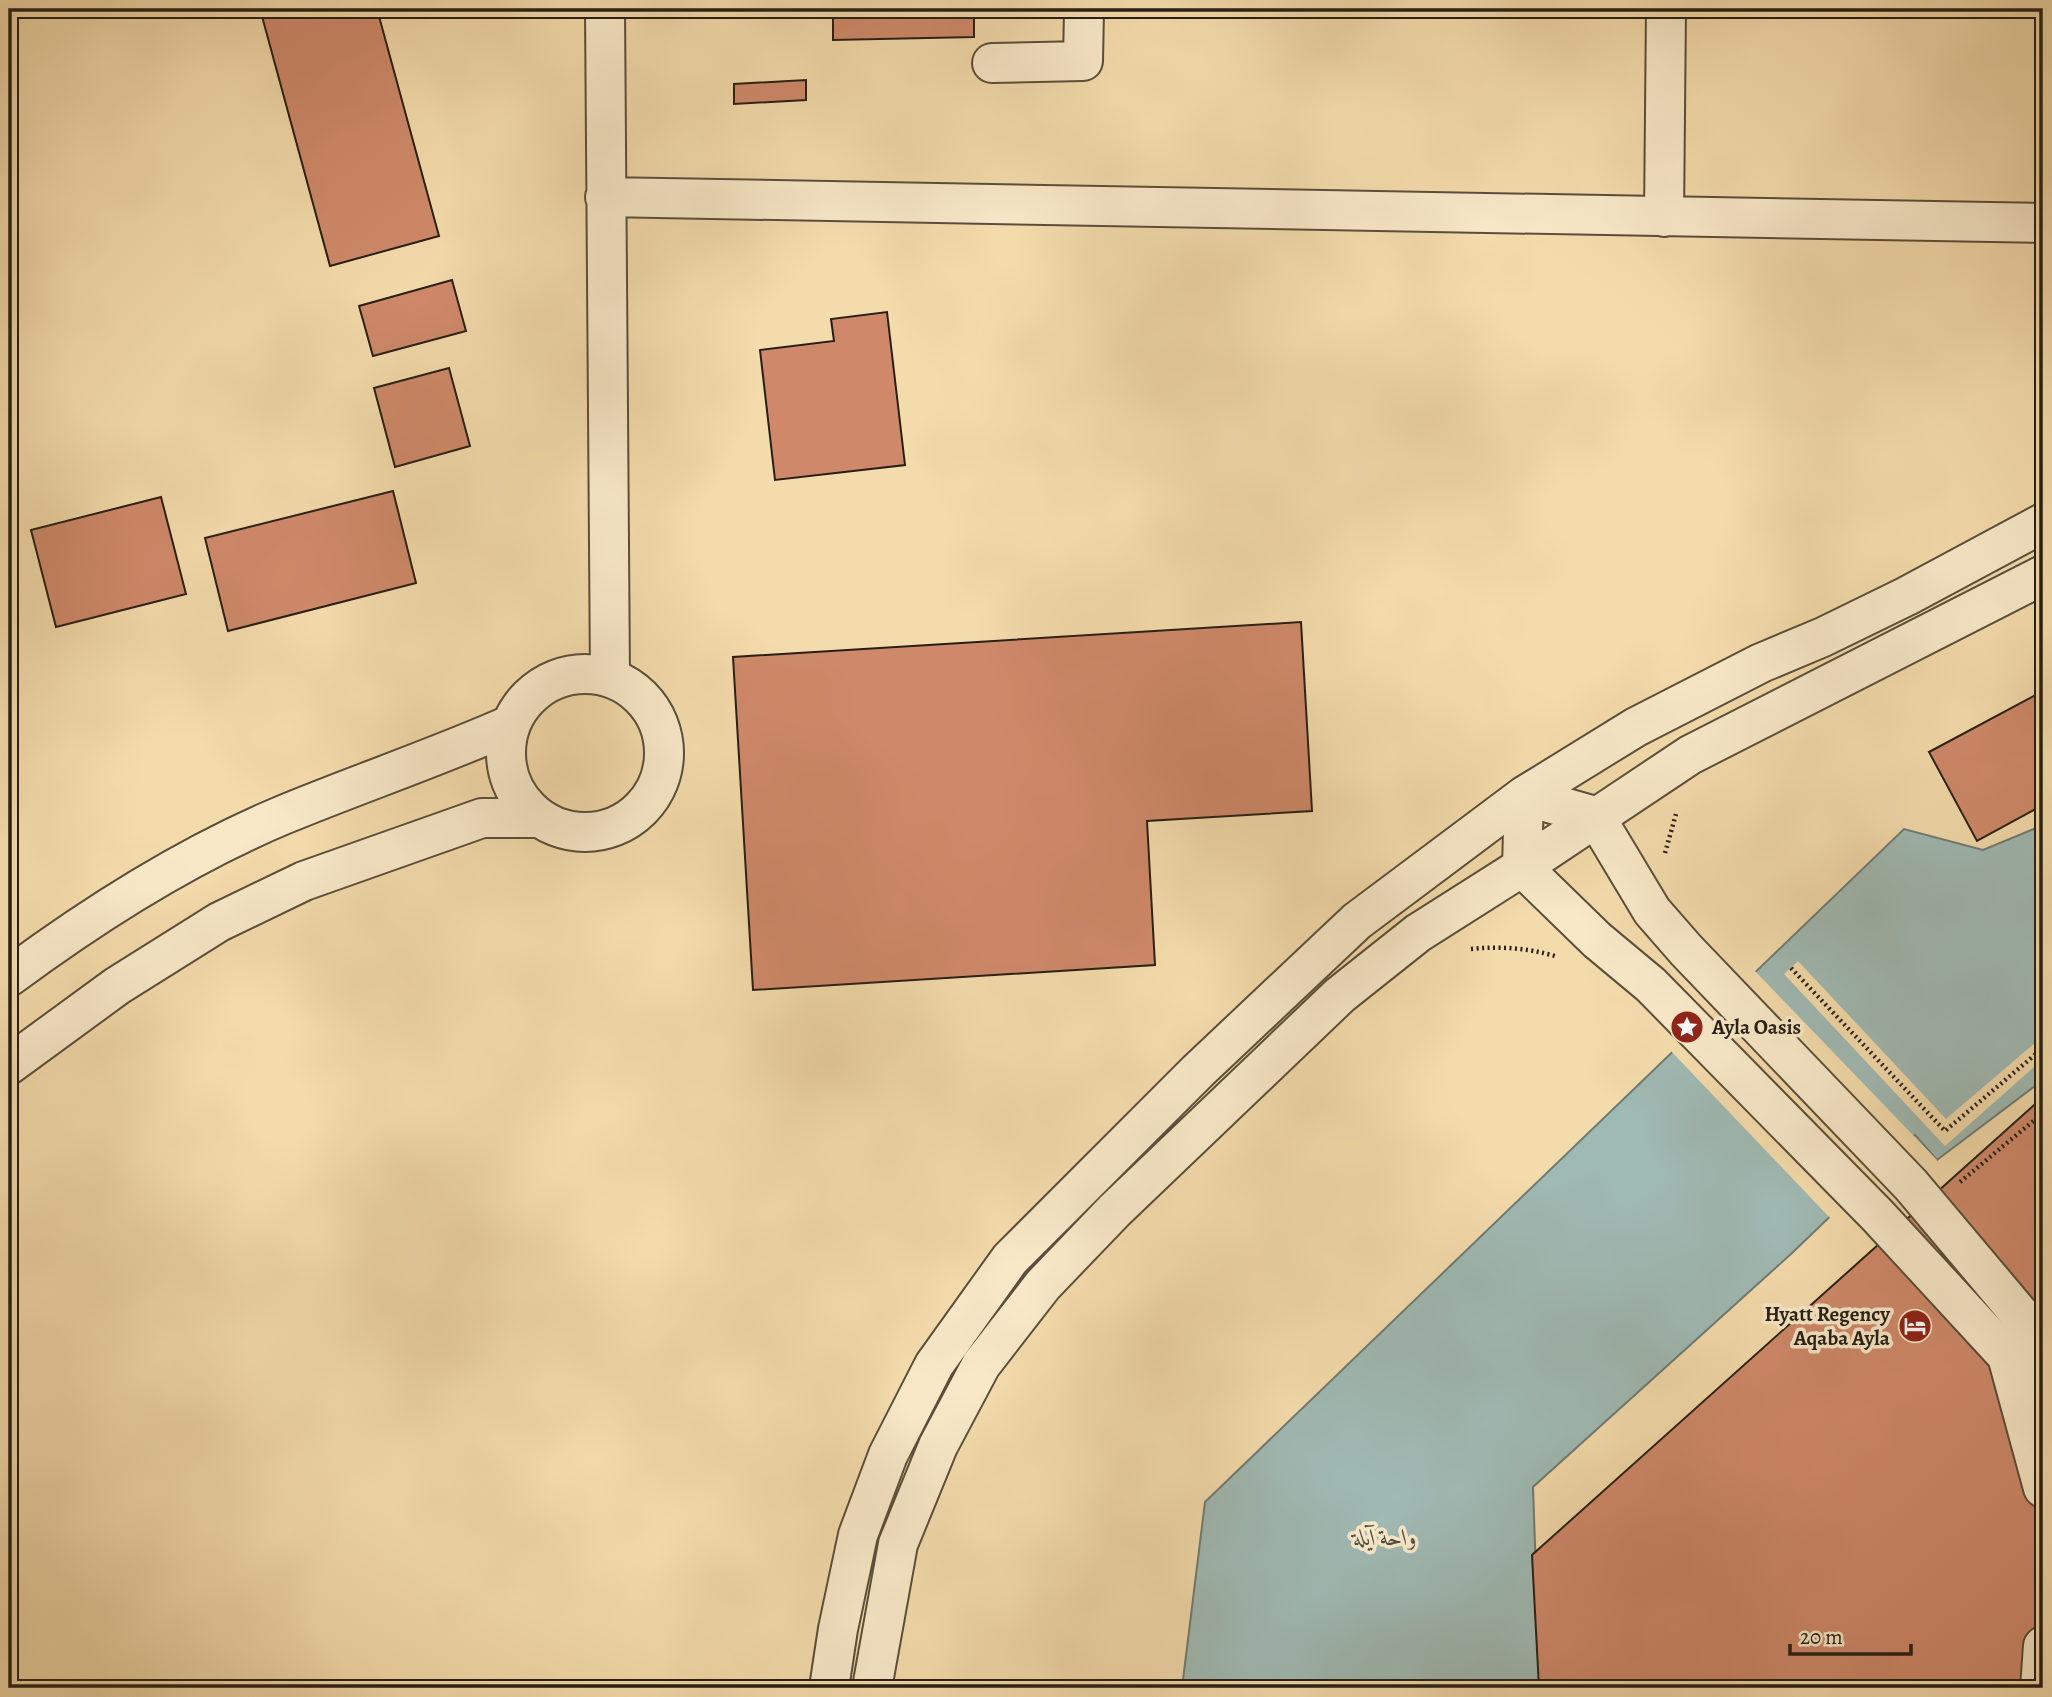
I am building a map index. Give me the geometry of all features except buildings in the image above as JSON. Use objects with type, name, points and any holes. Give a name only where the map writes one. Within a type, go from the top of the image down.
[{"type":"street","points":[[605,9],[610,678]]},
{"type":"street","points":[[992,63],[1083,61],[1084,9]]},
{"type":"street","points":[[1664,217],[1666,9]]},
{"type":"street","points":[[605,197],[2043,223]]},
{"type":"street","points":[[829,1688],[838,1629],[858,1535],[888,1455],[934,1365],[1010,1259],[1198,1070],[1357,921],[1524,796],[1636,727],[1761,663],[1908,596],[2043,523]]},
{"type":"street","points":[[872,1688],[898,1544],[938,1446],[981,1365],[1043,1285],[1115,1210],[1340,995],[1418,933],[1690,755],[2043,575]]},
{"type":"street","points":[[1761,663],[1782,706]]},
{"type":"street","points":[[586,673],[610,678],[634,690],[653,711],[658,723],[663,736],[664,764],[656,790],[640,812],[616,827],[589,833],[562,830],[537,818],[518,798],[508,775],[504,750],[510,725],[522,704],[550,682],[561,677],[586,673]]},
{"type":"street","points":[[9,977],[75,928],[182,864],[281,816],[454,750],[510,725]]},
{"type":"street","points":[[1524,796],[1595,816],[1652,911],[1911,1185],[2033,1330],[2043,1366]]},
{"type":"street","points":[[1524,796],[1521,867],[1597,940],[1651,985],[1878,1216],[2007,1356],[2043,1488]]},
{"type":"street","points":[[9,1065],[117,986],[219,922],[304,881],[482,818],[537,818]]},
{"type":"street","points":[[2040,1688],[2043,1646]]},
{"type":"path","points":[[1665,854],[1676,813]]},
{"type":"path","points":[[1462,950],[1500,946],[1533,950],[1558,957]]},
{"type":"path","points":[[1791,968],[1945,1131],[2043,1048]]},
{"type":"path","points":[[1957,1184],[2043,1113]]},
{"type":"water","name":"واحة آيلة","points":[[2036,828],[2043,843],[2043,1084],[2039,1083],[1937,1160],[1915,1135],[1791,1254],[1533,1487],[1540,1688],[1182,1688],[1205,1502],[1904,829],[1983,850]]},
{"type":"pier","points":[[1798,961],[1946,1119],[2043,1036],[2043,1059],[1945,1146],[1784,974]]},
{"type":"pier","points":[[1754,970],[1937,1160],[1935,1163],[1915,1140],[1831,1219],[1670,1050]]},
{"type":"place","name":"Ayla Oasis","points":[[1687,1027]]},
{"type":"place","name":"Hyatt Regency Aqaba Ayla","points":[[1915,1326]]}]
